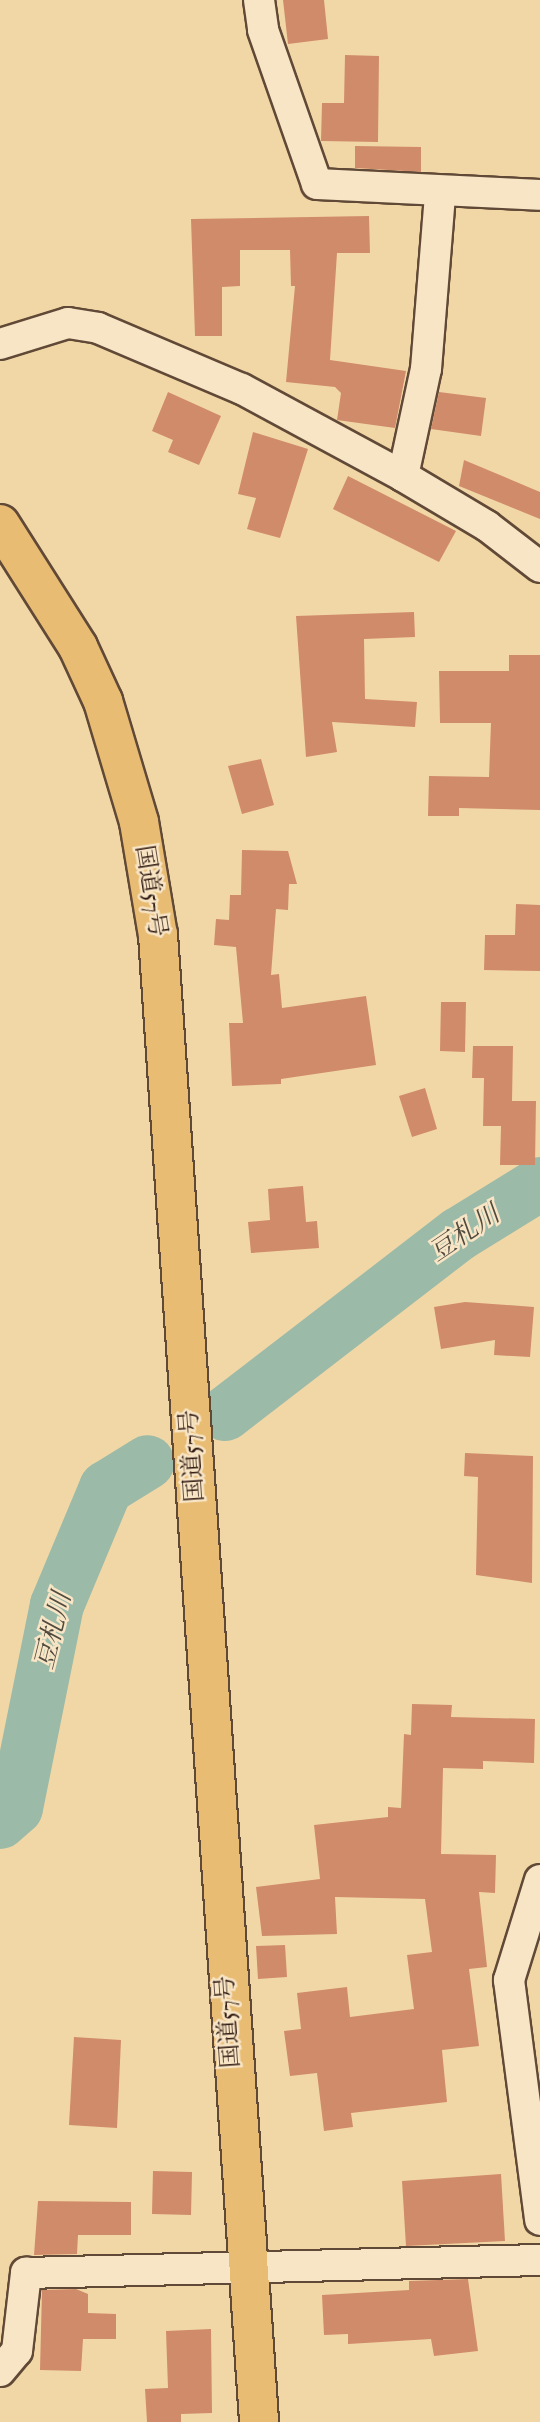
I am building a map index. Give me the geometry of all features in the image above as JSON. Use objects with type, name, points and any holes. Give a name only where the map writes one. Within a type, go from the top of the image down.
[{"type":"highway","name":"国道57号","points":[[0,524],[78,648],[103,701],[139,822],[158,935],[244,2267],[259,2422]]},
{"type":"street","points":[[259,0],[263,30],[317,184],[440,194],[540,195]]},
{"type":"street","points":[[403,476],[426,369],[440,194]]},
{"type":"street","points":[[0,344],[68,323],[98,328],[242,390],[403,476],[486,526],[540,567]]},
{"type":"street","points":[[540,1880],[509,1980],[540,2220]]},
{"type":"street","points":[[0,2371],[17,2351],[26,2273],[540,2260]]},
{"type":"building","points":[[283,0],[324,0],[328,39],[288,44]]},
{"type":"building","points":[[345,55],[379,56],[378,142],[321,141],[322,103],[344,103]]},
{"type":"building","points":[[355,146],[421,147],[421,172],[355,168]]},
{"type":"building","points":[[369,216],[370,253],[337,253],[330,360],[406,371],[395,428],[337,420],[341,393],[335,387],[286,382],[295,286],[291,286],[290,250],[240,250],[240,286],[222,287],[222,336],[195,336],[191,219]]},
{"type":"building","points":[[168,392],[221,416],[199,465],[168,452],[173,440],[152,431]]},
{"type":"building","points":[[439,392],[486,398],[481,436],[431,429]]},
{"type":"building","points":[[253,432],[308,449],[280,538],[247,529],[256,498],[238,494]]},
{"type":"building","points":[[464,460],[540,492],[540,519],[459,486]]},
{"type":"building","points":[[348,476],[456,531],[439,562],[333,509]]},
{"type":"building","points":[[414,612],[415,637],[364,639],[365,699],[417,702],[415,727],[332,722],[337,752],[306,757],[296,616]]},
{"type":"building","points":[[509,655],[540,655],[540,810],[459,808],[459,816],[428,816],[429,776],[489,777],[491,723],[440,723],[439,671],[509,671]]},
{"type":"building","points":[[261,759],[274,805],[242,814],[228,766]]},
{"type":"building","points":[[242,850],[288,851],[297,884],[289,884],[288,910],[276,909],[271,975],[279,974],[282,1008],[366,996],[376,1065],[281,1079],[281,1084],[232,1086],[229,1023],[243,1023],[236,947],[214,945],[216,919],[229,920],[230,895],[241,895]]},
{"type":"building","points":[[516,904],[540,905],[540,971],[484,970],[485,935],[515,935]]},
{"type":"building","points":[[441,1002],[466,1002],[465,1052],[440,1051]]},
{"type":"building","points":[[473,1046],[513,1046],[512,1101],[536,1101],[535,1165],[500,1165],[501,1126],[483,1126],[484,1078],[472,1078]]},
{"type":"building","points":[[425,1088],[437,1129],[412,1137],[399,1096]]},
{"type":"building","points":[[303,1186],[306,1222],[317,1221],[319,1248],[251,1253],[248,1222],[270,1220],[268,1189]]},
{"type":"building","points":[[465,1302],[534,1307],[530,1357],[494,1355],[495,1340],[441,1349],[434,1307]]},
{"type":"building","points":[[465,1453],[533,1456],[532,1583],[476,1575],[478,1477],[464,1476]]},
{"type":"building","points":[[412,1704],[452,1705],[451,1717],[535,1719],[534,1763],[483,1761],[483,1769],[443,1768],[441,1854],[496,1855],[495,1893],[479,1892],[487,1967],[469,1969],[479,2046],[442,2050],[447,2102],[351,2113],[353,2127],[324,2131],[317,2073],[290,2076],[284,2031],[301,2029],[297,1993],[347,1987],[350,2017],[414,2009],[407,1955],[432,1952],[425,1899],[335,1897],[337,1934],[262,1936],[256,1887],[320,1879],[314,1825],[388,1817],[388,1807],[401,1808],[404,1734],[411,1735]]},
{"type":"building","points":[[285,1945],[287,1977],[258,1979],[256,1946]]},
{"type":"building","points":[[74,2037],[121,2040],[117,2128],[69,2125]]},
{"type":"building","points":[[153,2171],[192,2172],[191,2215],[152,2214]]},
{"type":"building","points":[[501,2174],[505,2241],[406,2246],[402,2181]]},
{"type":"building","points":[[38,2201],[131,2202],[131,2235],[78,2235],[77,2254],[34,2255]]},
{"type":"building","points":[[468,2279],[478,2351],[434,2356],[431,2339],[348,2344],[348,2334],[324,2335],[322,2295],[409,2290],[409,2281]]},
{"type":"building","points":[[76,2289],[88,2294],[88,2313],[116,2314],[116,2339],[83,2339],[81,2371],[40,2370],[42,2290]]},
{"type":"building","points":[[211,2329],[212,2413],[181,2414],[181,2422],[147,2422],[145,2389],[168,2388],[166,2331]]},
{"type":"waterway","name":"豆札川","points":[[225,1414],[459,1234],[540,1184]]},
{"type":"waterway","name":"豆札川","points":[[0,1822],[16,1808],[57,1605],[106,1488],[148,1462]]}]
